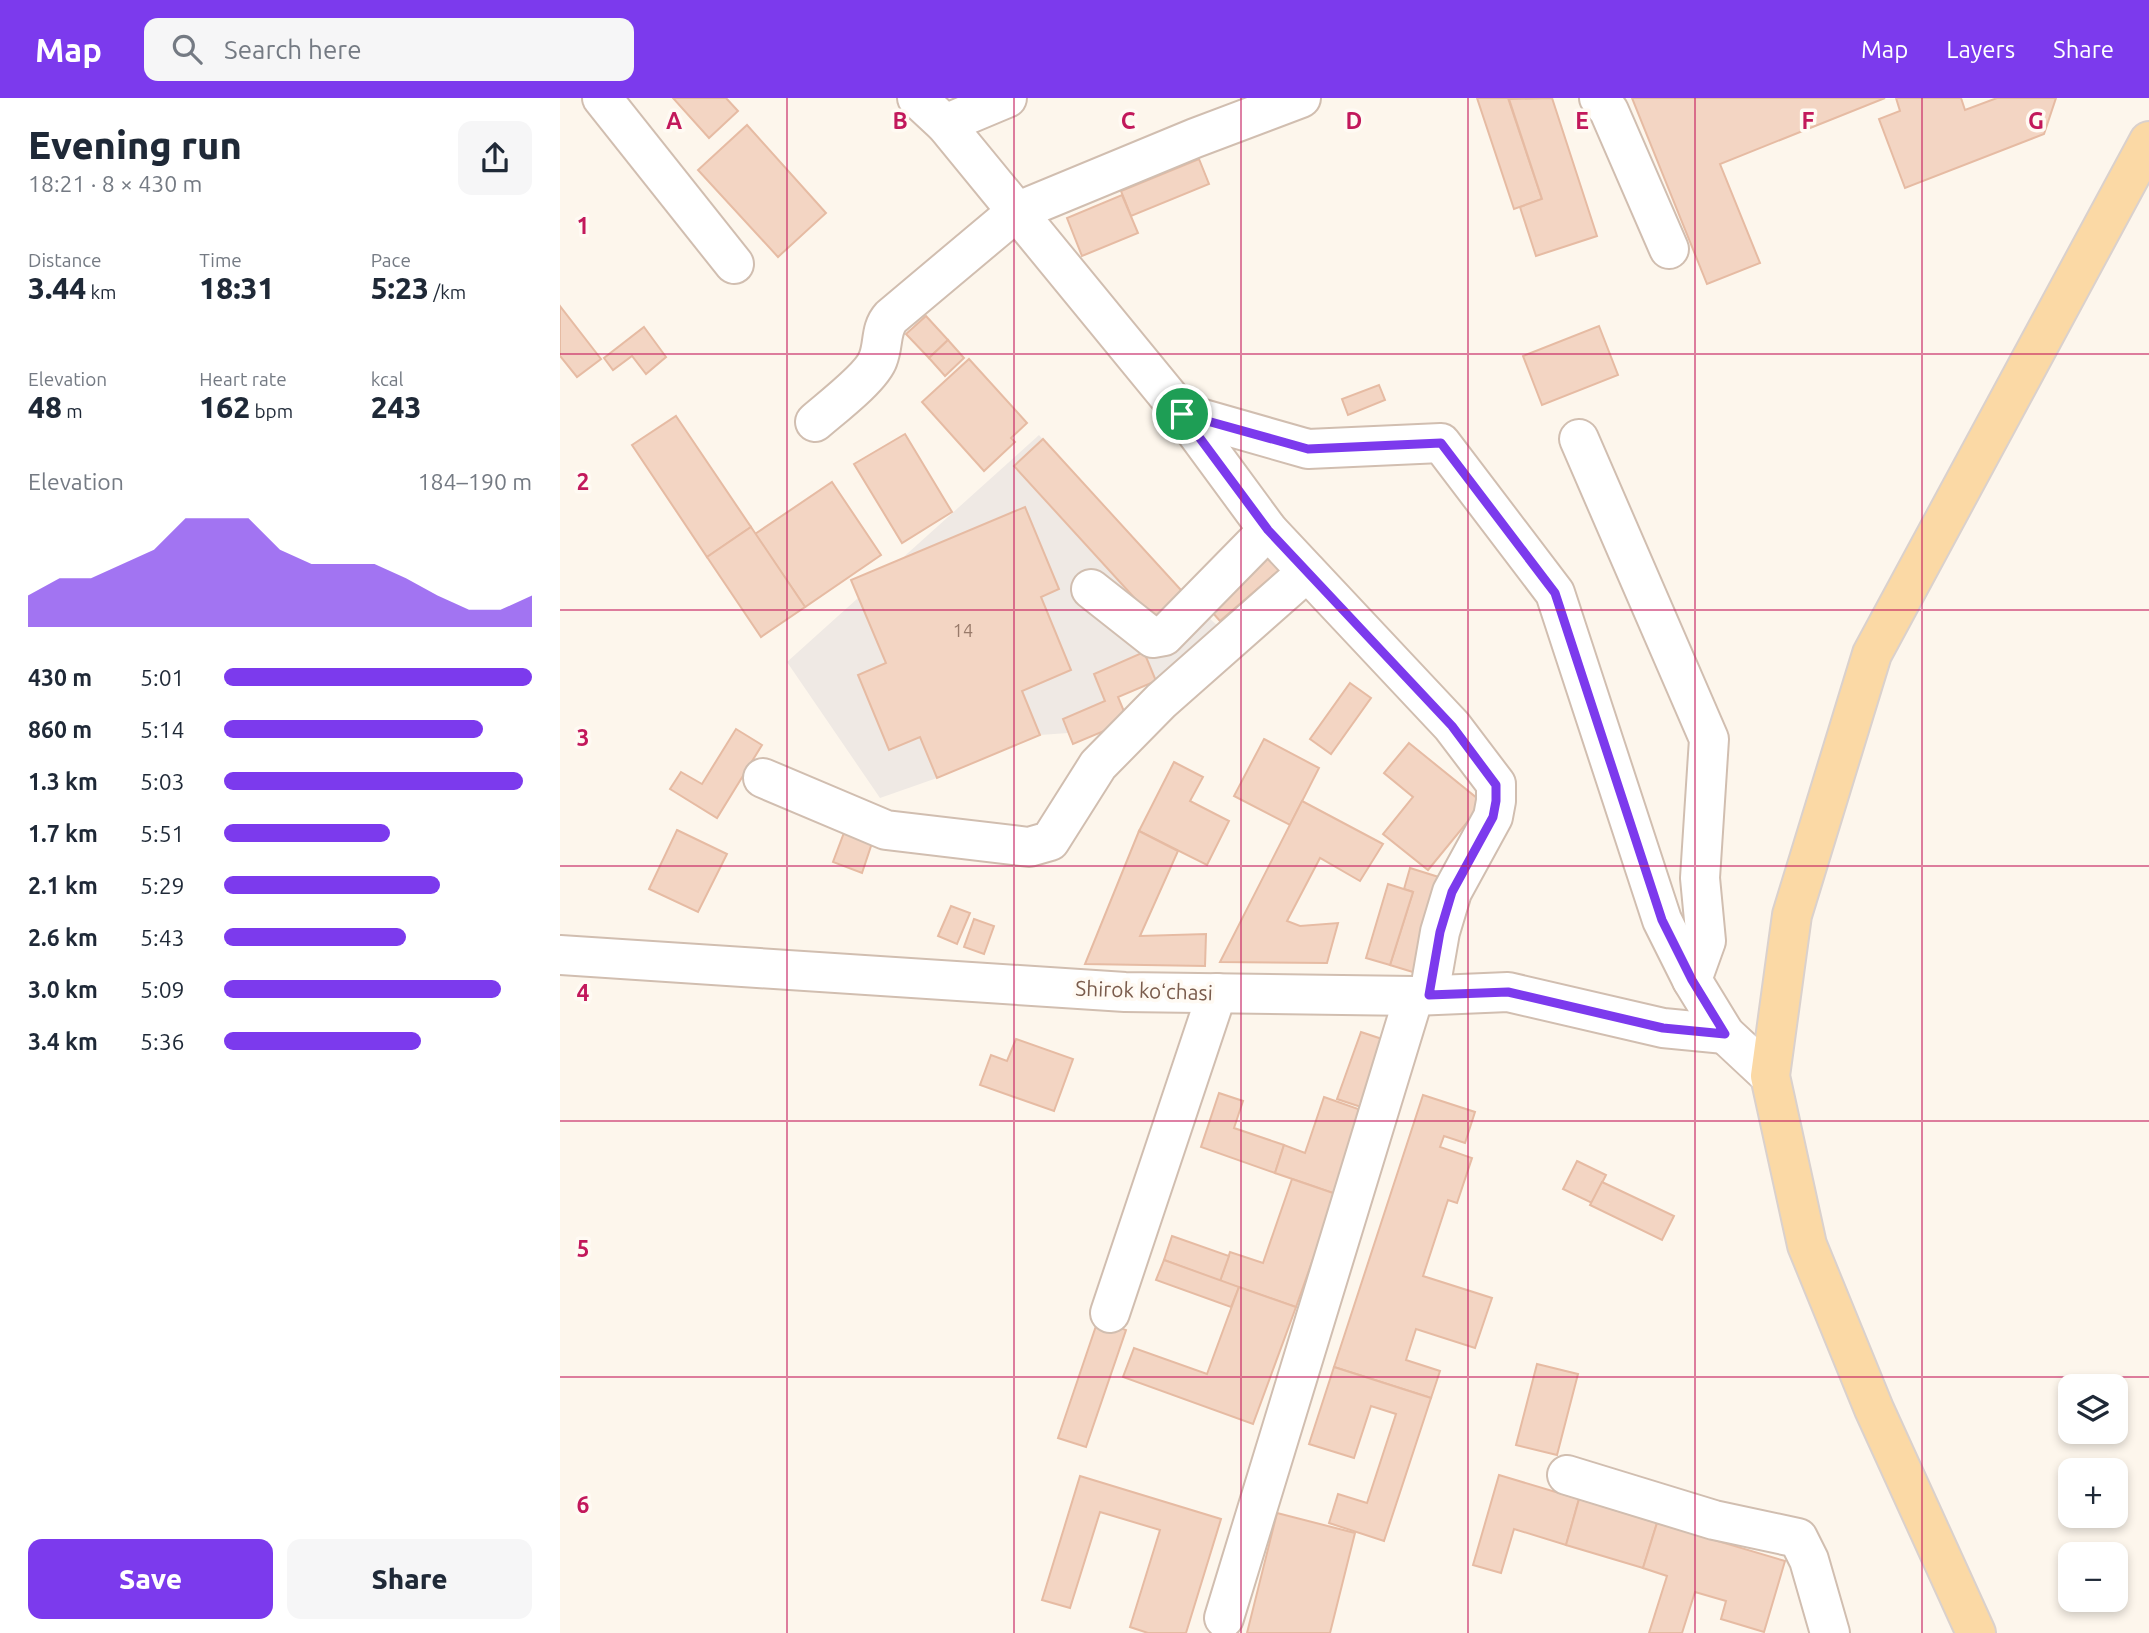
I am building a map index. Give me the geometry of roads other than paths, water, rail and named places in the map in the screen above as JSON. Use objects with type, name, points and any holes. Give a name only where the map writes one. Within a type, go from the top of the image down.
[{"type":"main road","points":[[1976,1633],[1874,1409],[1807,1245],[1770,1076],[1792,915],[1871,654],[2149,141]]},
{"type":"street","points":[[602,98],[734,264]]},
{"type":"street","points":[[917,98],[945,124],[1182,414],[1268,530],[1452,726],[1496,785],[1493,817],[1452,892],[1224,1618]]},
{"type":"street","points":[[945,124],[1007,98]]},
{"type":"street","points":[[815,422],[859,383],[878,360],[885,324],[891,317],[1016,212],[1195,138],[1301,98]]},
{"type":"street","points":[[1599,98],[1609,111],[1669,249]]},
{"type":"street","points":[[1182,414],[1308,449],[1441,443],[1555,593],[1662,920],[1692,980],[1725,1034],[1770,1076]]},
{"type":"street","points":[[1578,439],[1709,739],[1700,878],[1706,941],[1692,980]]},
{"type":"street","points":[[1091,589],[1153,638],[1164,636],[1268,530]]},
{"type":"street","points":[[763,778],[886,830],[1029,846],[1050,841],[1098,765],[1161,701],[1307,572]]},
{"type":"street","name":"Shirok koʻchasi","points":[[560,955],[1125,992],[1421,995],[1508,992],[1663,1028],[1725,1034]]},
{"type":"street","points":[[1110,1313],[1217,993]]},
{"type":"street","points":[[1567,1475],[1714,1520],[1798,1538],[1810,1560],[1830,1633]]}]
